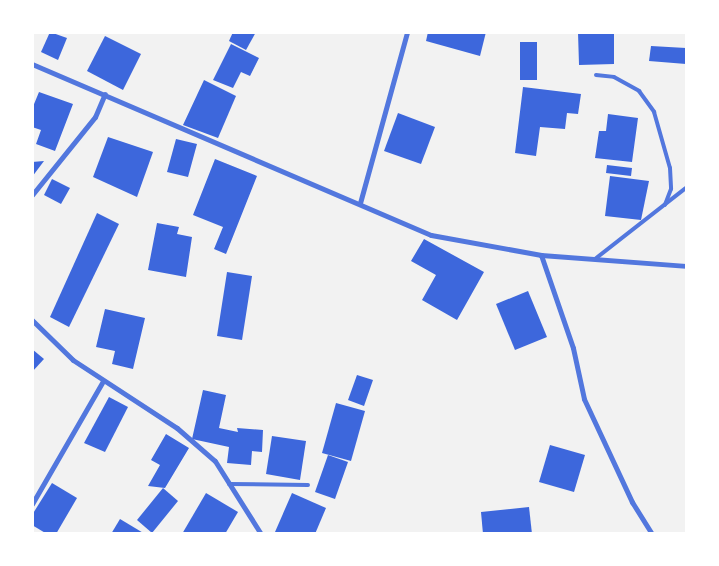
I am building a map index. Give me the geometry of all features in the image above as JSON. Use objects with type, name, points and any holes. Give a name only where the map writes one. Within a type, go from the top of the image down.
[{"type":"street","points":[[360,203],[407,32]]},
{"type":"street","points":[[32,64],[431,235],[541,255],[686,266]]},
{"type":"street","points":[[32,195],[95,117],[105,94]]},
{"type":"street","points":[[541,255],[573,348],[584,399],[632,502],[652,534]]},
{"type":"street","points":[[32,320],[102,382],[177,428],[214,462],[261,534]]},
{"type":"street","points":[[32,504],[102,382]]},
{"type":"lane","points":[[596,75],[614,77],[640,91],[654,112],[670,168],[671,189],[665,205]]},
{"type":"lane","points":[[595,259],[686,188]]},
{"type":"lane","points":[[229,484],[308,485]]},
{"type":"building","points":[[50,32],[67,38],[58,60],[41,52]]},
{"type":"building","points":[[233,32],[256,32],[246,50],[229,41]]},
{"type":"building","points":[[428,32],[486,32],[480,56],[426,41]]},
{"type":"building","points":[[578,32],[614,32],[614,64],[579,65]]},
{"type":"building","points":[[105,36],[141,54],[123,90],[87,71]]},
{"type":"building","points":[[520,42],[537,42],[537,80],[520,80]]},
{"type":"building","points":[[231,44],[259,58],[250,76],[241,72],[233,88],[213,80]]},
{"type":"building","points":[[651,46],[686,48],[686,64],[649,61]]},
{"type":"building","points":[[204,80],[236,96],[218,138],[183,125]]},
{"type":"building","points":[[523,87],[581,94],[578,114],[567,113],[565,129],[540,127],[536,156],[515,153]]},
{"type":"building","points":[[39,92],[73,104],[55,151],[36,144],[41,130],[32,127],[32,109]]},
{"type":"building","points":[[398,113],[435,127],[421,164],[384,151]]},
{"type":"building","points":[[608,114],[638,118],[632,162],[595,158],[599,131],[606,131]]},
{"type":"building","points":[[108,137],[153,152],[137,197],[93,177]]},
{"type":"building","points":[[176,139],[197,144],[188,177],[167,172]]},
{"type":"building","points":[[215,159],[257,176],[226,254],[214,249],[223,227],[193,215]]},
{"type":"building","points":[[44,161],[32,177],[32,162]]},
{"type":"building","points":[[607,165],[632,168],[631,176],[606,173]]},
{"type":"building","points":[[610,176],[649,181],[641,220],[605,216]]},
{"type":"building","points":[[52,179],[70,188],[61,204],[44,195]]},
{"type":"building","points":[[97,213],[119,224],[69,327],[50,317]]},
{"type":"building","points":[[157,223],[179,227],[177,234],[192,237],[186,277],[148,270]]},
{"type":"building","points":[[424,239],[484,272],[457,320],[422,300],[436,275],[411,261]]},
{"type":"building","points":[[227,272],[252,276],[242,340],[217,336]]},
{"type":"building","points":[[528,291],[547,337],[515,350],[496,304]]},
{"type":"building","points":[[105,309],[145,318],[133,369],[112,364],[115,351],[96,347]]},
{"type":"building","points":[[32,349],[44,359],[32,372]]},
{"type":"building","points":[[357,375],[373,380],[364,406],[348,400]]},
{"type":"building","points":[[203,390],[226,395],[219,428],[238,432],[237,428],[263,430],[262,452],[252,451],[251,465],[227,463],[229,447],[192,439]]},
{"type":"building","points":[[109,397],[128,407],[105,452],[84,443]]},
{"type":"building","points":[[336,403],[365,411],[351,461],[322,453]]},
{"type":"building","points":[[166,434],[189,448],[165,488],[148,486],[160,465],[151,460]]},
{"type":"building","points":[[272,436],[306,441],[300,480],[266,474]]},
{"type":"building","points":[[550,445],[585,455],[574,492],[539,482]]},
{"type":"building","points":[[328,455],[348,462],[335,499],[315,492]]},
{"type":"building","points":[[52,483],[77,498],[56,534],[47,534],[32,525],[32,515]]},
{"type":"building","points":[[163,488],[178,501],[152,533],[137,520]]},
{"type":"building","points":[[206,493],[238,512],[225,534],[182,534]]},
{"type":"building","points":[[292,493],[326,508],[315,534],[275,532]]},
{"type":"building","points":[[529,507],[532,534],[483,534],[481,512]]},
{"type":"building","points":[[120,519],[145,534],[111,534]]}]
